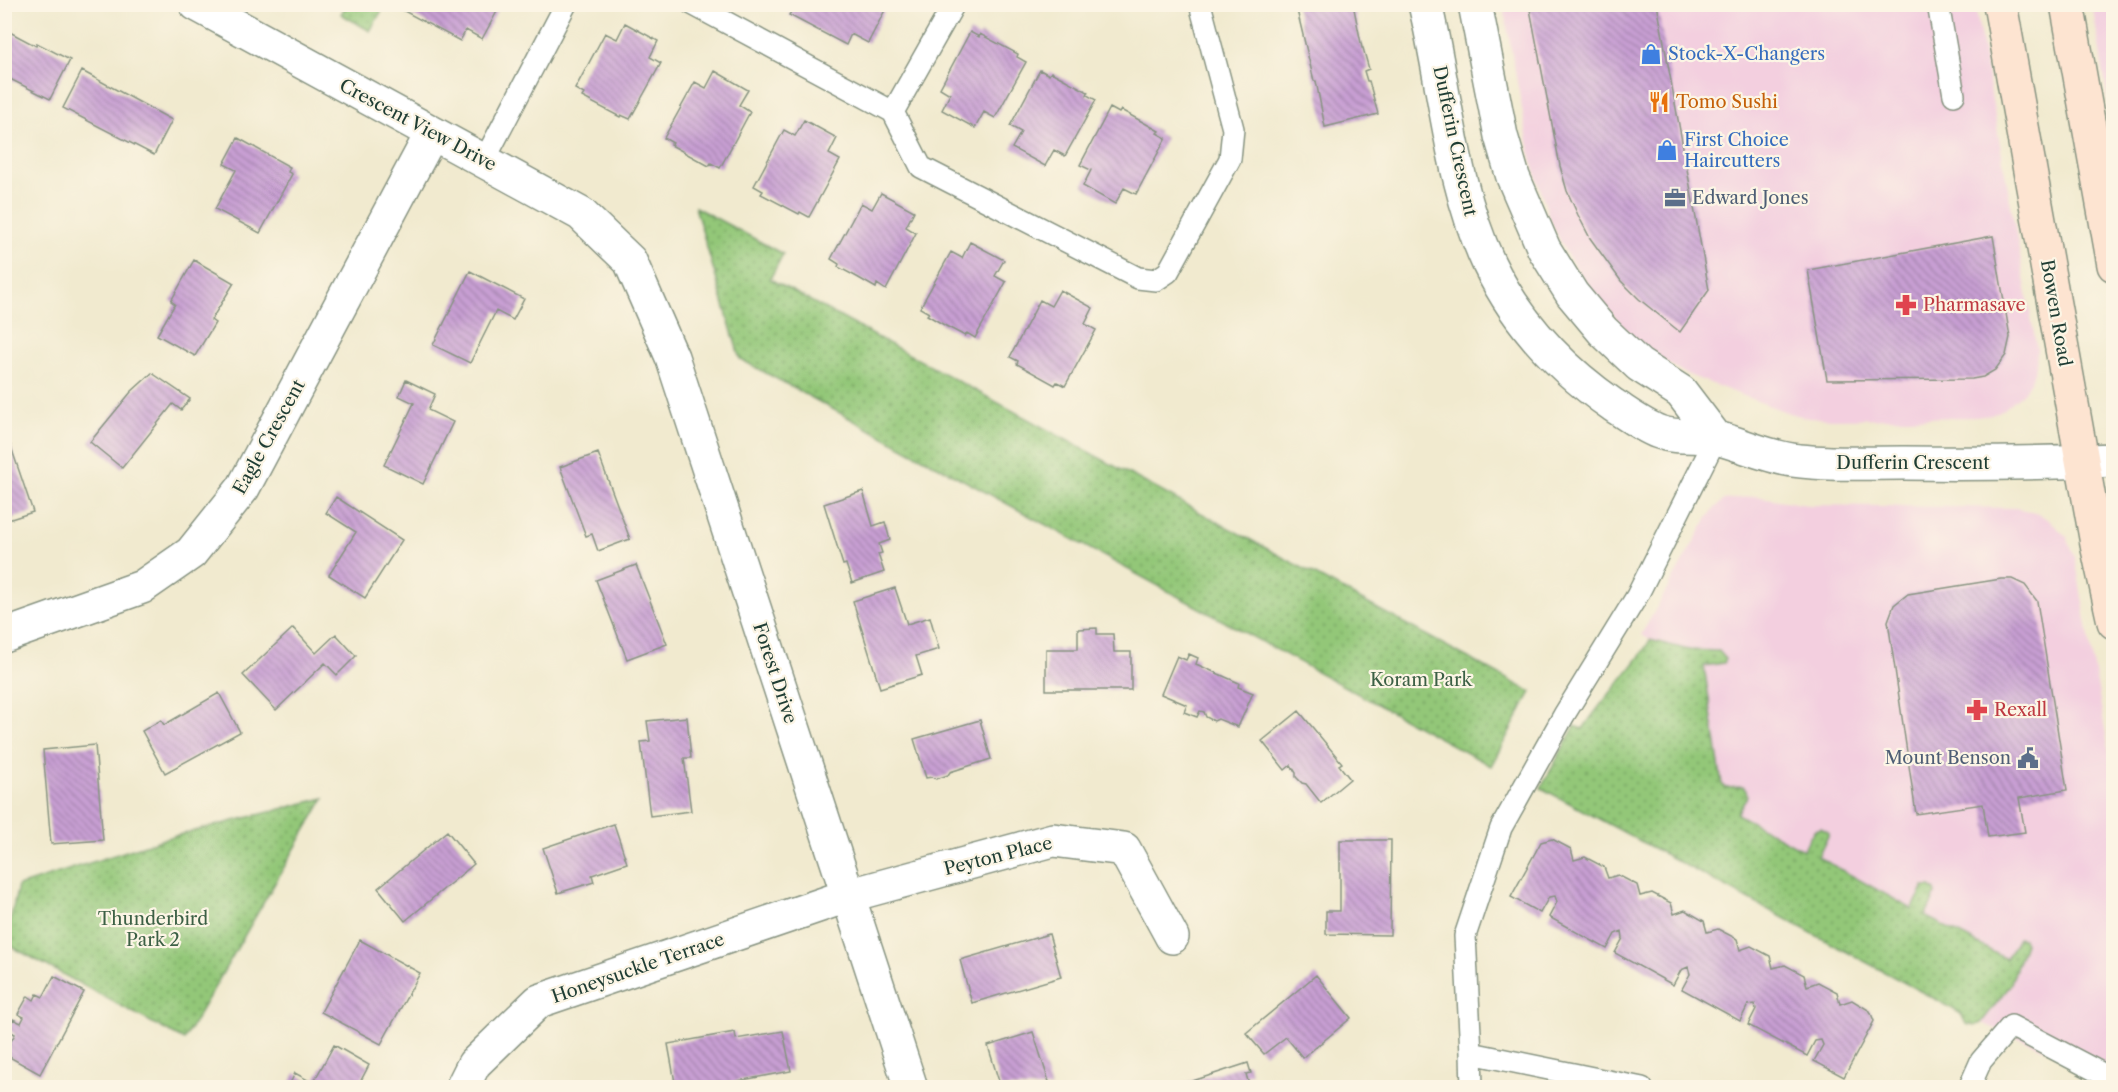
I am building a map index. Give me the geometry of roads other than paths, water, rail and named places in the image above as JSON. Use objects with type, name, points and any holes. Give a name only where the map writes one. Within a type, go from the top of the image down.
[{"type":"main road","name":"Bowen Road","points":[[2000,4],[2098,461],[2114,622]]},
{"type":"main road","points":[[2067,4],[2114,265]]},
{"type":"street","name":"Crescent View Drive","points":[[196,4],[581,214],[630,261]]},
{"type":"street","name":"Dufferin Crescent","points":[[1425,4],[1462,186],[1474,227],[1489,265],[1533,334],[1590,388],[1625,413],[1661,433],[1716,438],[1752,451],[1823,463],[2003,464],[2098,461]]},
{"type":"street","points":[[1475,4],[1501,136],[1514,177],[1544,249],[1572,294],[1603,331],[1639,365],[1681,392],[1716,438]]},
{"type":"street","name":"Eagle Crescent","points":[[4,636],[142,587],[191,553],[243,488],[432,133]]},
{"type":"street","name":"Forest Drive","points":[[630,261],[672,357],[911,1088]]},
{"type":"street","name":"Peyton Place","points":[[847,896],[1053,840],[1124,849],[1172,937]]},
{"type":"street","name":"Honeysuckle Terrace","points":[[462,1088],[474,1064],[539,1001],[847,896]]},
{"type":"lane","points":[[484,161],[566,4]]},
{"type":"lane","points":[[692,4],[893,112],[921,167],[1138,278],[1156,280],[1168,272],[1230,159],[1233,129],[1200,4]]},
{"type":"lane","points":[[893,112],[954,4]]},
{"type":"lane","points":[[1938,4],[1954,95]]},
{"type":"lane","points":[[1472,1088],[1465,936],[1502,828],[1564,715],[1637,596],[1716,438]]},
{"type":"lane","points":[[1969,1088],[1981,1061],[2011,1026],[2114,1080]]},
{"type":"lane","points":[[1471,1053],[1642,1088]]},
{"type":"place","name":"Stock-X-Changers","points":[[1651,54]]},
{"type":"place","name":"Tomo Sushi","points":[[1659,102]]},
{"type":"place","name":"First Choice Haircutters","points":[[1667,150]]},
{"type":"place","name":"Edward Jones","points":[[1675,198]]},
{"type":"place","name":"Pharmasave","points":[[1906,305]]},
{"type":"place","name":"Rexall","points":[[1977,710]]},
{"type":"place","name":"Mount Benson","points":[[2028,758]]},
{"type":"park label","name":"Koram Park","points":[[1421,680]]},
{"type":"park label","name":"Thunderbird Park 2","points":[[153,929]]}]
